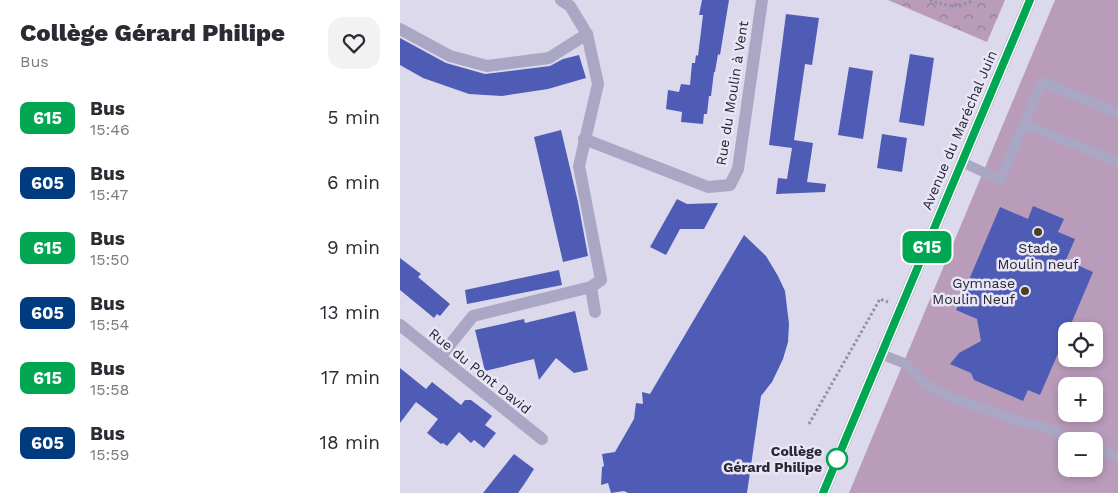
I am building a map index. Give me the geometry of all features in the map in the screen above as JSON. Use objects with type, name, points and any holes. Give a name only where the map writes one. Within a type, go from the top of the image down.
[{"type":"street","points":[[440,357],[473,316],[591,287],[602,280],[578,166],[598,84],[587,34],[570,6],[561,0]]},
{"type":"street","name":"Rue du Moulin à Vent","points":[[584,139],[708,187],[730,185],[738,169],[762,0]]},
{"type":"street","name":"Avenue du Maréchal Juin","points":[[823,493],[1030,0]]},
{"type":"street","points":[[400,29],[450,56],[487,66],[549,58],[587,34]]},
{"type":"street","points":[[591,287],[595,312]]},
{"type":"street","name":"Rue du Pont David","points":[[400,325],[542,439]]},
{"type":"lane","points":[[962,162],[1000,180],[1042,82],[1118,113]]},
{"type":"lane","points":[[1024,124],[1118,162]]},
{"type":"lane","points":[[882,354],[906,364],[925,384],[952,398],[1058,433]]},
{"type":"lane","points":[[1103,451],[1118,457]]},
{"type":"path","points":[[930,0],[945,6],[965,5],[973,0]]},
{"type":"path","points":[[809,424],[880,300],[902,305]]},
{"type":"green space","points":[[888,0],[1005,0],[987,42]]},
{"type":"green space","name":"Stade Moulin neuf","points":[[1055,0],[1118,0],[1118,493],[849,493]]},
{"type":"building","points":[[702,0],[729,0],[720,55],[718,54],[711,96],[709,96],[707,114],[704,114],[703,124],[681,122],[682,112],[666,109],[668,90],[679,92],[681,84],[690,85],[692,63],[695,63],[696,55],[698,56],[703,15],[699,15]]},
{"type":"building","points":[[786,14],[819,18],[812,65],[805,64],[794,140],[813,143],[807,182],[826,184],[825,192],[776,194],[778,178],[787,179],[792,148],[769,145]]},
{"type":"building","points":[[400,38],[446,63],[485,74],[550,66],[563,59],[579,55],[586,78],[548,89],[502,96],[469,94],[423,78],[400,65]]},
{"type":"building","points":[[910,54],[934,58],[924,126],[899,122]]},
{"type":"building","points":[[849,67],[873,71],[863,139],[838,135]]},
{"type":"building","points":[[561,130],[578,202],[588,256],[563,262],[534,137]]},
{"type":"building","points":[[882,134],[907,138],[902,172],[877,168]]},
{"type":"building","points":[[677,199],[687,204],[718,203],[704,229],[680,229],[666,255],[650,247]]},
{"type":"building","name":"Gymnase Moulin Neuf","points":[[1033,206],[1064,219],[1058,232],[1075,239],[1066,260],[1093,272],[1072,322],[1058,322],[1058,353],[1040,395],[1028,390],[1023,401],[974,380],[971,373],[950,364],[959,353],[981,341],[977,319],[956,310],[1000,207],[1028,219]]},
{"type":"building","points":[[744,235],[766,256],[778,276],[785,291],[789,324],[788,342],[783,359],[772,382],[761,396],[747,493],[628,493],[624,491],[611,493],[608,483],[601,485],[602,467],[604,466],[602,454],[615,452],[634,419],[636,403],[643,404],[642,392],[650,394]]},
{"type":"building","points":[[400,258],[421,274],[418,277],[450,304],[440,316],[437,314],[434,318],[400,290]]},
{"type":"building","points":[[559,270],[562,285],[467,304],[465,290]]},
{"type":"building","points":[[575,311],[588,370],[574,373],[556,358],[539,380],[534,359],[485,371],[475,330],[524,319],[525,323]]},
{"type":"building","points":[[400,368],[426,389],[432,382],[461,405],[465,400],[471,400],[492,416],[485,425],[496,433],[484,448],[474,440],[471,443],[459,432],[447,446],[443,443],[441,444],[427,433],[438,419],[416,402],[400,423]]},
{"type":"building","points":[[514,454],[534,469],[518,493],[483,493]]},
{"type":"bus line","name":"615","points":[[823,493],[1030,0]]},
{"type":"place","name":"Stade Moulin neuf","points":[[1038,232]]},
{"type":"place","name":"Gymnase Moulin Neuf","points":[[1025,291]]},
{"type":"place","name":"Collège Gérard Philipe","points":[[837,459]]}]
